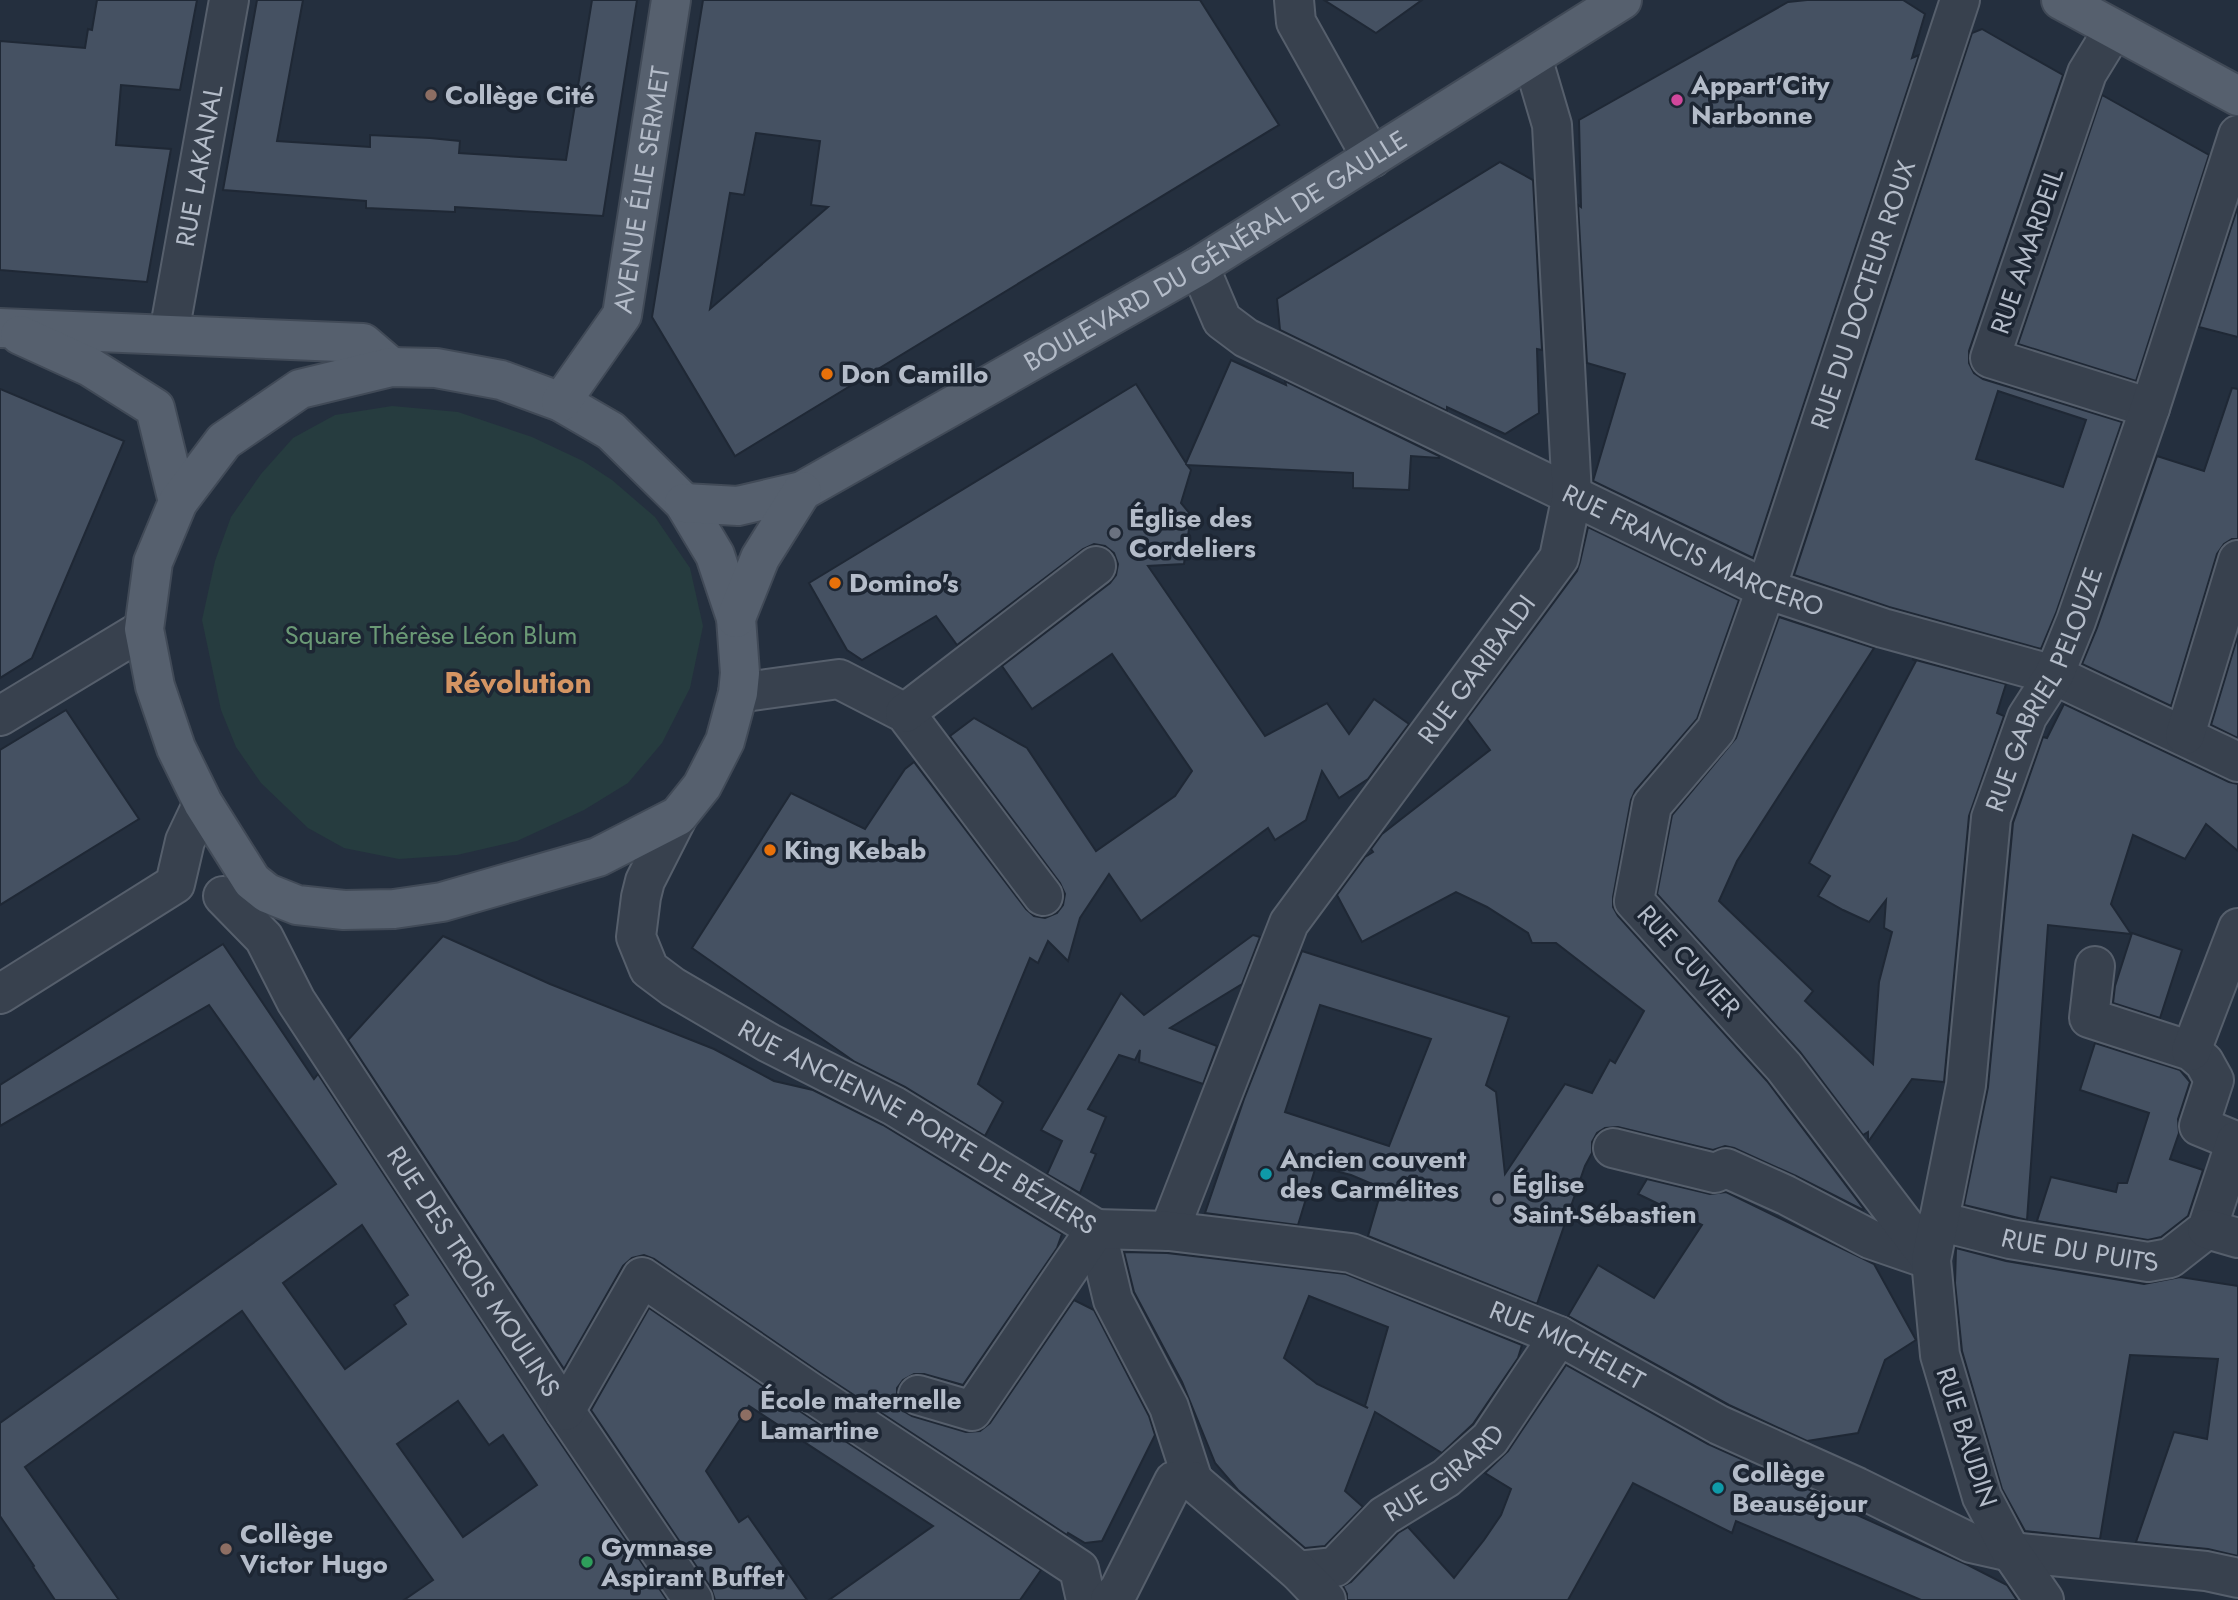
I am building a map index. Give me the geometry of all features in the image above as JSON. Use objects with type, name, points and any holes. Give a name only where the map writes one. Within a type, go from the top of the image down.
[{"type":"main road","name":"AVENUE ÉLIE SERMET","points":[[561,402],[622,314],[671,0]]},
{"type":"main road","name":"BOULEVARD DU GÉNÉRAL DE GAULLE","points":[[684,503],[738,506],[802,492],[1199,266],[1622,0]]},
{"type":"main road","points":[[2061,0],[2238,96]]},
{"type":"main road","points":[[3,328],[363,343],[391,367]]},
{"type":"main road","points":[[3,328],[90,367],[155,408],[178,502]]},
{"type":"main road","points":[[391,367],[436,368],[501,380],[561,402],[611,431],[684,503],[715,555],[736,618],[740,673],[738,694],[725,741],[702,786],[678,816],[597,857],[442,902],[394,909],[345,911],[297,905],[248,890],[176,748],[155,686],[144,629],[153,562],[178,502],[224,441],[300,389],[391,367]]},
{"type":"main road","name":"BOULEVARD DU GÉNÉRAL DE GAULLE","points":[[736,618],[760,558],[802,492]]},
{"type":"street","name":"RUE LAKANAL","points":[[169,333],[229,0]]},
{"type":"street","points":[[1294,0],[1296,22],[1372,158]]},
{"type":"street","name":"RUE DU DOCTEUR ROUX","points":[[1766,589],[1961,0]]},
{"type":"street","name":"RUE AMARDEIL","points":[[2114,29],[2087,73],[1990,358],[2150,408]]},
{"type":"street","name":"RUE GARIBALDI","points":[[1169,1231],[1289,923],[1559,558],[1572,495],[1552,125],[1532,57]]},
{"type":"street","name":"RUE GABRIEL PELOUZE","points":[[1931,1261],[1966,1086],[1991,818],[2027,717],[2054,675],[2076,621],[2150,408],[2238,135]]},
{"type":"street","name":"RUE FRANCIS MARCERO","points":[[1199,266],[1222,320],[1246,338],[1766,589],[1883,628],[2054,675],[2238,762]]},
{"type":"street","points":[[2185,735],[2238,561]]},
{"type":"street","points":[[905,713],[1096,566]]},
{"type":"street","name":"RUE CUVIER","points":[[1766,589],[1716,730],[1652,805],[1634,901],[1784,1067],[1931,1261]]},
{"type":"street","points":[[0,716],[144,629]]},
{"type":"street","points":[[738,694],[839,678],[905,713],[1043,896]]},
{"type":"street","points":[[174,884],[185,841],[203,803]]},
{"type":"street","name":"RUE ANCIENNE PORTE DE BÉZIERS","points":[[678,816],[645,881],[641,897],[636,937],[649,969],[673,987],[769,1043],[894,1106],[1096,1229],[1113,1300],[1169,1407],[1193,1481]]},
{"type":"street","points":[[0,994],[174,884],[248,890]]},
{"type":"street","name":"RUE DES TROIS MOULINS","points":[[248,890],[264,938],[296,1001],[565,1411],[693,1600]]},
{"type":"street","points":[[2191,1051],[2238,928]]},
{"type":"street","points":[[2095,966],[2088,1018],[2191,1051],[2204,1062],[2214,1080],[2199,1126],[2237,1141]]},
{"type":"street","name":"RUE DU PUITS","points":[[1938,1221],[2010,1239],[2148,1262],[2170,1258],[2223,1233],[2237,1141]]},
{"type":"street","points":[[1613,1148],[1715,1173],[1726,1168],[1786,1195],[1870,1239],[1931,1261]]},
{"type":"street","points":[[918,1395],[972,1411],[1096,1229]]},
{"type":"street","name":"RUE MICHELET","points":[[1096,1229],[1169,1231],[1351,1253],[1559,1336],[1719,1425],[1857,1487],[1971,1544],[2011,1552],[2206,1572],[2238,1578]]},
{"type":"street","name":"RUE BAUDIN","points":[[1931,1261],[1940,1355],[1982,1497],[2011,1552],[2045,1600]]},
{"type":"street","points":[[565,1411],[642,1277],[810,1392],[1079,1569],[1086,1600]]},
{"type":"street","name":"RUE GIRARD","points":[[1290,1586],[1335,1567],[1384,1516],[1446,1478],[1490,1439],[1559,1336]]},
{"type":"street","points":[[1110,1600],[1119,1590],[1174,1481],[1193,1481],[1290,1586],[1326,1600]]},
{"type":"green space","name":"Square Thérèse Léon Blum","points":[[392,406],[458,412],[532,437],[583,461],[612,480],[655,517],[690,568],[703,626],[690,688],[662,743],[628,783],[584,810],[517,841],[457,855],[399,859],[344,848],[308,828],[261,783],[236,747],[221,710],[202,620],[215,561],[231,517],[261,474],[293,438],[335,415]]},
{"type":"building","points":[[97,0],[197,0],[180,90],[121,85],[116,145],[171,149],[147,282],[0,270],[0,41],[85,48],[88,29],[92,30]]},
{"type":"building","points":[[257,0],[303,0],[277,141],[370,147],[370,135],[430,138],[460,141],[459,153],[566,160],[592,0],[637,0],[603,216],[455,207],[455,212],[366,208],[366,201],[223,190]]},
{"type":"building","points":[[703,0],[1200,0],[1279,125],[735,456],[652,317]],"holes":[[[756,133],[820,141],[811,205],[828,207],[710,309],[730,193],[744,195]]]},
{"type":"building","points":[[1324,0],[1422,0],[1376,33]]},
{"type":"building","points":[[1903,0],[1925,14],[1912,58],[1919,55],[1753,558],[1593,481],[1625,374],[1587,363],[1578,205],[1581,207],[1579,120],[1788,2]]},
{"type":"building","points":[[1982,29],[2063,75],[1969,351],[1969,363],[1974,373],[1983,379],[2122,422],[2041,649],[1889,607],[1794,575],[1972,33]],"holes":[[[1998,391],[2086,420],[2063,487],[1976,459]]]},
{"type":"building","points":[[2102,95],[2209,155],[2136,381],[2018,344]]},
{"type":"building","points":[[1500,162],[1533,180],[1542,350],[1537,349],[1539,413],[1505,434],[1447,407],[1447,411],[1280,330],[1277,299]]},
{"type":"building","points":[[2238,206],[2238,337],[2199,327]]},
{"type":"building","points":[[1231,360],[1286,385],[1285,381],[1439,458],[1411,456],[1409,490],[1353,488],[1353,473],[1187,465],[1191,470],[1181,503],[1191,515],[1184,564],[1148,566],[1265,736],[1327,703],[1349,734],[1374,699],[1409,724],[1368,779],[1339,798],[1322,771],[1306,820],[1275,840],[1268,828],[1141,921],[1109,874],[1080,918],[1068,961],[1048,941],[1038,963],[1030,958],[978,1084],[1003,1102],[985,1136],[905,1087],[855,1062],[692,948],[791,793],[865,829],[905,769],[914,762],[1026,909],[1034,916],[1045,918],[1057,913],[1063,905],[1065,894],[1060,883],[950,736],[974,718],[1027,748],[1096,851],[1175,796],[1192,771],[1112,654],[1032,709],[1002,666],[1110,583],[1116,575],[1118,564],[1114,553],[1105,546],[1094,544],[1083,549],[957,645],[936,616],[862,660],[847,650],[809,583],[1136,384],[1186,463]]},
{"type":"building","points":[[2232,388],[2238,389],[2238,539],[2224,544],[2217,554],[2171,706],[2082,664],[2157,456],[2204,471]]},
{"type":"building","points":[[0,389],[124,441],[32,658],[0,678]]},
{"type":"building","points":[[1588,527],[1739,600],[1697,719],[1635,791],[1631,800],[1613,907],[1618,916],[1767,1081],[1864,1209],[1734,1148],[1725,1146],[1713,1150],[1618,1127],[1605,1128],[1597,1133],[1592,1142],[1592,1153],[1585,1166],[1537,1304],[1368,1236],[1382,1188],[1351,1175],[1316,1166],[1298,1225],[1205,1213],[1244,1099],[1302,951],[1509,1017],[1486,1085],[1496,1092],[1505,1174],[1565,1084],[1592,1093],[1610,1060],[1615,1063],[1644,1011],[1556,943],[1532,943],[1528,933],[1487,907],[1456,892],[1362,942],[1337,895],[1365,857],[1373,852],[1371,849],[1382,834],[1490,750],[1467,719],[1577,571]],"holes":[[[1320,1005],[1431,1039],[1389,1146],[1285,1112]]]},
{"type":"building","points":[[1779,617],[1874,648],[1737,861],[1719,901],[1813,991],[1805,1001],[1873,1064],[1879,982],[1892,932],[1884,928],[1886,900],[1869,922],[1843,910],[1818,896],[1830,876],[1809,863],[1916,661],[1912,659],[2006,684],[1997,713],[2004,716],[1969,816],[1944,1082],[1912,1079],[1868,1142],[1868,1132],[1863,1135],[1800,1052],[1657,894],[1672,815],[1736,738]]},
{"type":"building","points":[[2238,635],[2238,738],[2211,725]]},
{"type":"building","points":[[2064,704],[2238,784],[2238,851],[2206,824],[2185,859],[2133,835],[2111,904],[2131,934],[2048,925],[2027,1220],[1964,1205],[1988,1087],[2013,823],[2043,737],[2047,738]]},
{"type":"building","points":[[66,710],[139,819],[0,905],[0,750]]},
{"type":"building","points":[[2132,933],[2182,950],[2160,1018],[2113,1003],[2115,986]]},
{"type":"building","points":[[1253,935],[1260,937],[1242,984],[1170,1028],[1217,1046],[1203,1084],[1139,1062],[1140,1050],[1135,1060],[1119,1055],[1088,1109],[1106,1117],[1091,1152],[1096,1154],[1080,1193],[1047,1174],[1062,1141],[1041,1130],[1121,993],[1144,1015]]},
{"type":"building","points":[[443,936],[550,984],[714,1049],[774,1081],[813,1090],[883,1125],[1062,1234],[1057,1248],[963,1385],[924,1374],[914,1374],[903,1380],[897,1388],[897,1399],[902,1410],[912,1416],[966,1432],[980,1431],[990,1423],[1074,1300],[1094,1310],[1149,1416],[1155,1435],[1102,1541],[1085,1543],[1068,1533],[1067,1535],[822,1374],[654,1259],[644,1255],[632,1258],[623,1266],[564,1369],[348,1040]]},
{"type":"building","points":[[223,944],[314,1079],[318,1074],[547,1423],[667,1600],[404,1600],[433,1580],[242,1311],[25,1467],[119,1600],[55,1600],[0,1516],[0,1423],[336,1184],[209,1005],[0,1126],[0,1085]],"holes":[[[362,1225],[408,1295],[394,1305],[406,1324],[345,1369],[283,1283]],[[458,1401],[489,1445],[503,1435],[537,1485],[463,1537],[397,1444]]]},
{"type":"building","points":[[2095,1043],[2180,1070],[2190,1082],[2178,1119],[2179,1133],[2170,1159],[2203,1170],[2188,1216],[2161,1237],[2148,1240],[2037,1221],[2051,1177],[2116,1192],[2118,1183],[2127,1183],[2149,1113],[2080,1090]]},
{"type":"building","points":[[1647,1179],[1710,1194],[1726,1192],[1874,1264],[1916,1340],[1885,1360],[1858,1433],[1807,1441],[1729,1405],[1568,1316],[1598,1265],[1654,1298],[1702,1225],[1638,1194]]},
{"type":"building","points":[[1956,1248],[2006,1261],[2144,1284],[2180,1277],[2238,1286],[2238,1556],[2208,1549],[2136,1542],[2174,1432],[2207,1439],[2218,1359],[2130,1355],[2100,1539],[2025,1531],[2002,1489],[1962,1351],[1955,1283]]},
{"type":"building","points":[[1124,1252],[1167,1253],[1346,1274],[1522,1345],[1518,1358],[1473,1424],[1442,1453],[1375,1412],[1345,1491],[1363,1507],[1325,1546],[1305,1548],[1238,1490],[1215,1463],[1182,1382],[1134,1292]],"holes":[[[1309,1296],[1388,1327],[1365,1406],[1368,1408],[1317,1384],[1284,1358]]]},
{"type":"building","points":[[649,1308],[1041,1570],[1020,1600],[829,1600],[933,1526],[749,1406],[706,1471],[739,1522],[748,1516],[807,1600],[715,1600],[711,1588],[591,1410]]},
{"type":"building","points":[[1566,1365],[1708,1444],[1748,1462],[1750,1478],[1783,1478],[1828,1498],[1826,1501],[2007,1585],[2017,1600],[1921,1600],[1736,1521],[1732,1533],[1633,1483],[1568,1600],[1347,1600],[1343,1586],[1351,1582],[1398,1533],[1408,1527],[1454,1578],[1501,1515],[1511,1489],[1485,1473],[1508,1451]]},
{"type":"place","name":"Collège Cité","points":[[431,95]]},
{"type":"place","name":"Appart'City Narbonne","points":[[1677,100]]},
{"type":"place","name":"Don Camillo","points":[[827,374]]},
{"type":"place","name":"Église des Cordeliers","points":[[1115,533]]},
{"type":"place","name":"Domino's","points":[[835,583]]},
{"type":"place","name":"King Kebab","points":[[770,850]]},
{"type":"place","name":"Ancien couvent des Carmélites","points":[[1266,1174]]},
{"type":"place","name":"Église Saint-Sébastien","points":[[1498,1199]]},
{"type":"place","name":"École maternelle Lamartine","points":[[746,1415]]},
{"type":"place","name":"Collège Beauséjour","points":[[1718,1488]]},
{"type":"place","name":"Collège Victor Hugo","points":[[226,1549]]},
{"type":"place","name":"Gymnase Aspirant Buffet","points":[[587,1562]]},
{"type":"district","name":"Révolution","points":[[518,683]]}]
